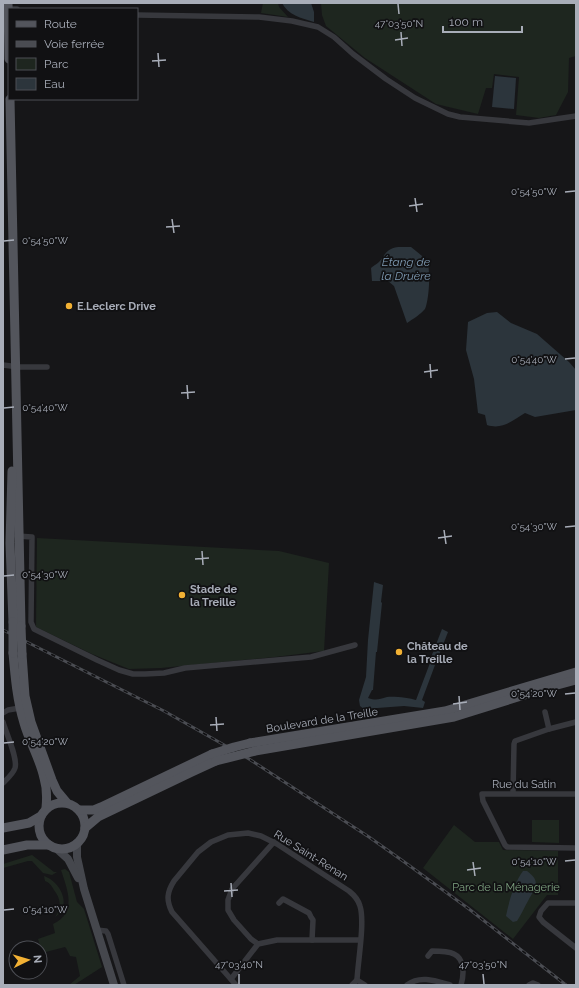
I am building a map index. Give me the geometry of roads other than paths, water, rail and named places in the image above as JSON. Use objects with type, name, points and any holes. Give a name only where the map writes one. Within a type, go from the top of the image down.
[{"type":"main road","points":[[10,100],[21,626],[16,688],[24,724],[44,777],[47,795],[46,808],[41,816],[39,832],[43,839],[68,859],[84,889]]},
{"type":"main road","points":[[16,396],[10,543],[12,622],[31,722],[52,780],[57,791],[67,803]]},
{"type":"main road","name":"Boulevard de la Treille","points":[[252,747],[445,711],[576,672]]},
{"type":"main road","name":"Boulevard de la Treille","points":[[85,828],[98,817],[192,772],[234,747],[252,747],[454,717],[576,680]]},
{"type":"main road","name":"Boulevard de la Treille","points":[[80,810],[94,810],[214,758]]},
{"type":"main road","points":[[3,850],[27,845],[72,847],[77,844],[85,828],[84,819],[80,810],[67,803],[59,803],[46,808]]},
{"type":"main road","points":[[5,827],[29,823],[41,816]]},
{"type":"main road","points":[[77,844],[77,857],[84,889],[114,985]]},
{"type":"street","points":[[138,15],[215,17],[235,16],[292,21],[318,27],[334,37],[353,54],[386,79],[415,98],[448,114],[529,123],[576,116]]},
{"type":"street","points":[[3,365],[16,367],[47,367]]},
{"type":"street","points":[[10,543],[14,536],[32,537],[31,622],[34,629],[97,660],[133,674],[150,674],[185,668],[311,656],[355,645]]},
{"type":"street","points":[[3,712],[20,708]]},
{"type":"street","points":[[544,712],[550,729]]},
{"type":"street","points":[[3,722],[15,761],[15,769],[3,783]]},
{"type":"street","points":[[513,793],[515,742],[550,729],[576,722]]},
{"type":"street","name":"Rue du Satin","points":[[576,794],[482,794],[485,805],[505,845],[510,848],[576,848]]},
{"type":"street","name":"Rue Saint-Renan","points":[[236,985],[172,912],[168,904],[167,897],[168,891],[174,881],[198,852],[217,838],[234,834],[248,833],[261,836],[274,842],[356,897],[361,912],[357,980]]},
{"type":"street","points":[[258,944],[251,939],[234,920],[228,910],[228,900],[232,889],[274,842]]},
{"type":"street","points":[[278,903],[283,899],[309,913],[313,920],[312,940]]},
{"type":"street","points":[[576,902],[548,902],[539,916],[543,922],[576,948]]},
{"type":"street","points":[[96,930],[106,931],[108,934],[124,985]]},
{"type":"street","points":[[231,979],[258,944],[277,940],[360,940]]},
{"type":"street","points":[[428,956],[432,950],[455,954],[459,958],[464,969],[461,985]]},
{"type":"street","points":[[407,985],[419,979],[450,985]]},
{"type":"street","points":[[352,985],[357,980],[365,985]]},
{"type":"street","points":[[528,985],[533,983],[538,985]]},
{"type":"water","points":[[282,3],[311,3],[314,12],[314,22],[291,13]]},
{"type":"water","points":[[495,76],[516,78],[514,109],[492,107]]},
{"type":"water","name":"Étang de la Druère","points":[[398,247],[411,247],[415,250],[427,262],[429,271],[428,292],[425,309],[407,323],[394,286],[388,281],[372,281],[371,268],[379,262],[385,254]]},
{"type":"water","points":[[497,312],[511,323],[537,334],[576,370],[576,410],[535,417],[525,413],[502,426],[487,425],[485,415],[478,413],[474,379],[466,350],[468,322],[487,313]]},
{"type":"water","points":[[374,582],[383,585],[373,690],[368,698],[376,700],[394,697],[416,700],[430,663],[435,665],[422,700],[425,702],[423,708],[404,706],[364,709],[360,706],[359,700],[366,677]]},
{"type":"water","points":[[442,629],[448,632],[436,663],[430,660]]},
{"type":"water","points":[[523,871],[527,871],[532,875],[536,885],[517,921],[513,922],[506,916],[512,892]]},
{"type":"railway","points":[[3,630],[164,711],[249,759],[369,837],[403,861],[469,909],[566,985]]},
{"type":"place","name":"E.Leclerc Drive","points":[[69,306]]},
{"type":"place","name":"Stade de la Treille","points":[[182,595]]},
{"type":"place","name":"Château de la Treille","points":[[399,652]]},
{"type":"park label","name":"Parc de la Ménagerie","points":[[506,887]]}]
